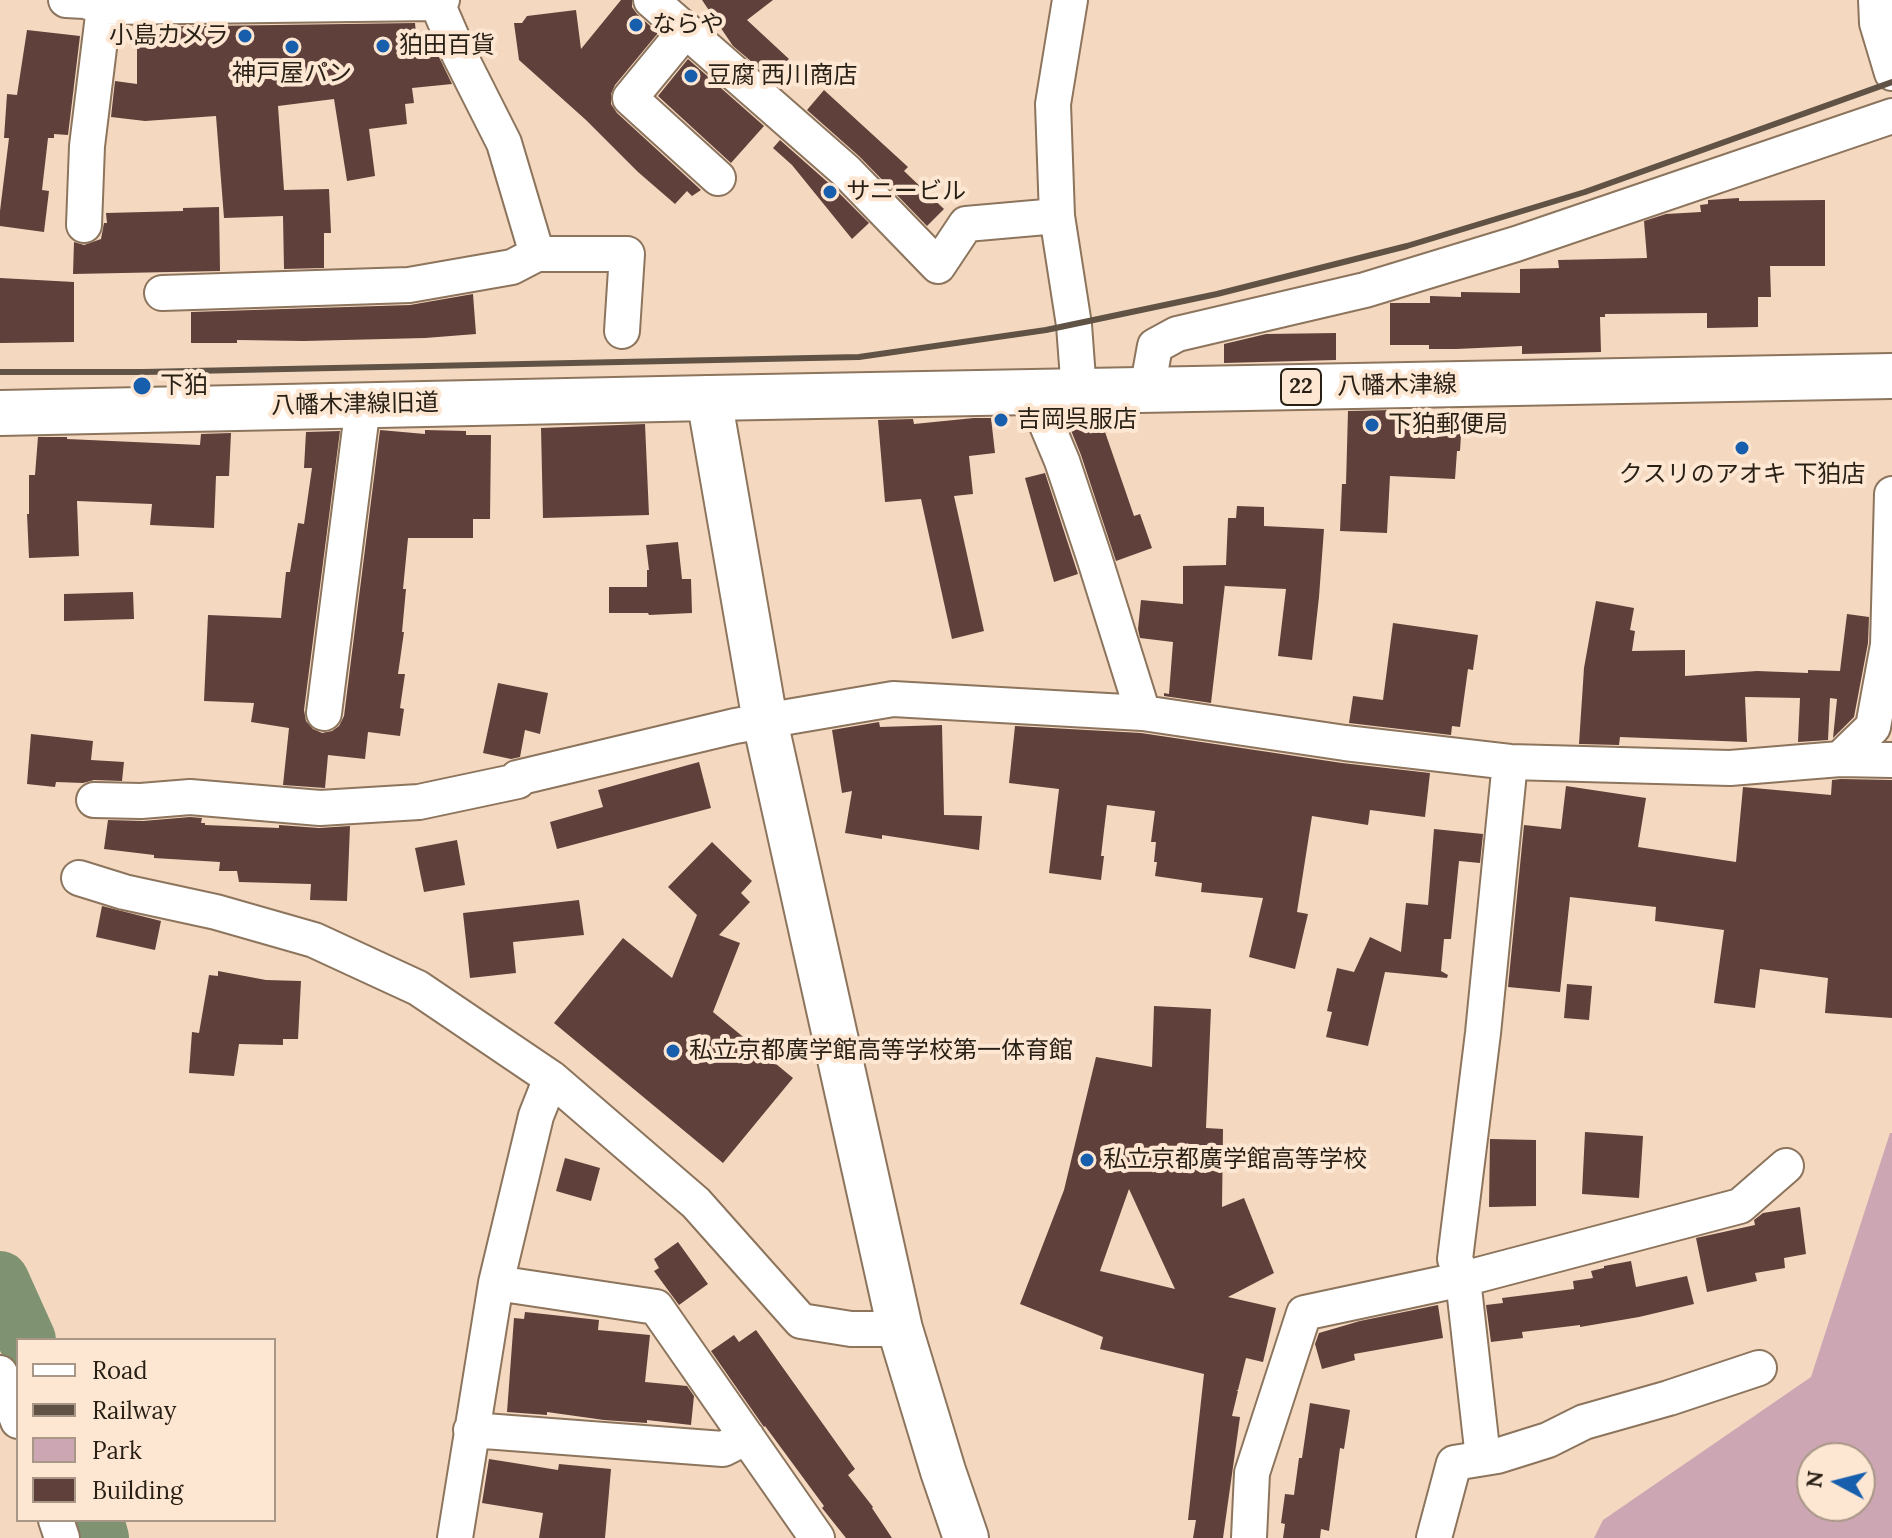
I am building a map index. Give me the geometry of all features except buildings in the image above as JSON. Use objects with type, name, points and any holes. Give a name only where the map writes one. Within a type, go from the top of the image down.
[{"type":"street","points":[[66,0],[85,1],[104,7],[440,1],[459,54],[504,143],[537,254]]},
{"type":"street","points":[[651,0],[846,171],[938,266],[966,224],[1057,216]]},
{"type":"street","points":[[1070,0],[1053,104],[1057,216],[1074,325],[1079,392]]},
{"type":"street","points":[[1876,0],[1877,23],[1892,73]]},
{"type":"street","points":[[84,225],[87,146],[104,7]]},
{"type":"street","points":[[686,30],[630,98],[718,178]]},
{"type":"street","points":[[1147,390],[1155,346],[1177,334],[1365,290],[1516,244],[1892,116]]},
{"type":"street","points":[[162,293],[409,285],[512,267],[537,254],[627,254],[622,331]]},
{"type":"street","name":"八幡木津線","points":[[709,398],[1892,376]]},
{"type":"street","points":[[1033,392],[1062,461],[1143,713]]},
{"type":"street","points":[[709,398],[765,721],[900,1329],[966,1538]]},
{"type":"street","name":"八幡木津線旧道","points":[[0,413],[709,398]]},
{"type":"street","points":[[324,713],[363,405]]},
{"type":"street","points":[[1840,759],[1873,727],[1888,645],[1892,494]]},
{"type":"street","points":[[94,800],[141,801],[190,797],[320,808],[419,802],[518,781],[517,778],[735,726],[893,699],[1143,713],[1345,743],[1510,762],[1730,768],[1840,759],[1892,760]]},
{"type":"street","points":[[1483,1458],[1463,1279],[1455,1259],[1483,1033],[1510,762]]},
{"type":"street","points":[[79,878],[314,940],[418,988],[551,1078],[696,1203],[801,1321],[851,1329],[900,1329]]},
{"type":"street","points":[[455,1538],[496,1283],[536,1116],[551,1078]]},
{"type":"street","points":[[1249,1538],[1252,1473],[1304,1313],[1463,1279],[1740,1206],[1786,1166]]},
{"type":"street","points":[[496,1283],[656,1307],[817,1538]]},
{"type":"street","points":[[1434,1538],[1454,1463],[1497,1456],[1548,1440],[1584,1422],[1759,1368]]},
{"type":"street","points":[[0,1373],[16,1416]]},
{"type":"street","points":[[471,1430],[723,1449],[747,1437]]},
{"type":"green space","points":[[1892,1133],[1892,1538],[1594,1538],[1603,1520],[1811,1377]]},
{"type":"waterway","points":[[0,1280],[26,1338]]},
{"type":"waterway","points":[[96,1522],[100,1538]]},
{"type":"railway","points":[[0,372],[143,372],[859,357],[1046,330],[1217,294],[1407,246],[1585,192],[1892,82]]},
{"type":"place","name":"ならや","points":[[636,25]]},
{"type":"place","name":"小島カメラ","points":[[245,36]]},
{"type":"place","name":"狛田百貨","points":[[383,46]]},
{"type":"place","name":"神戸屋パン","points":[[292,47]]},
{"type":"place","name":"豆腐 西川商店","points":[[691,76]]},
{"type":"place","name":"サニービル","points":[[830,192]]},
{"type":"place","name":"下狛","points":[[142,386]]},
{"type":"place","name":"吉岡呉服店","points":[[1001,420]]},
{"type":"place","name":"下狛郵便局","points":[[1372,425]]},
{"type":"place","name":"クスリのアオキ 下狛店","points":[[1742,448]]},
{"type":"place","name":"私立京都廣学館高等学校第一体育館","points":[[673,1051]]},
{"type":"place","name":"私立京都廣学館高等学校","points":[[1087,1160]]}]
